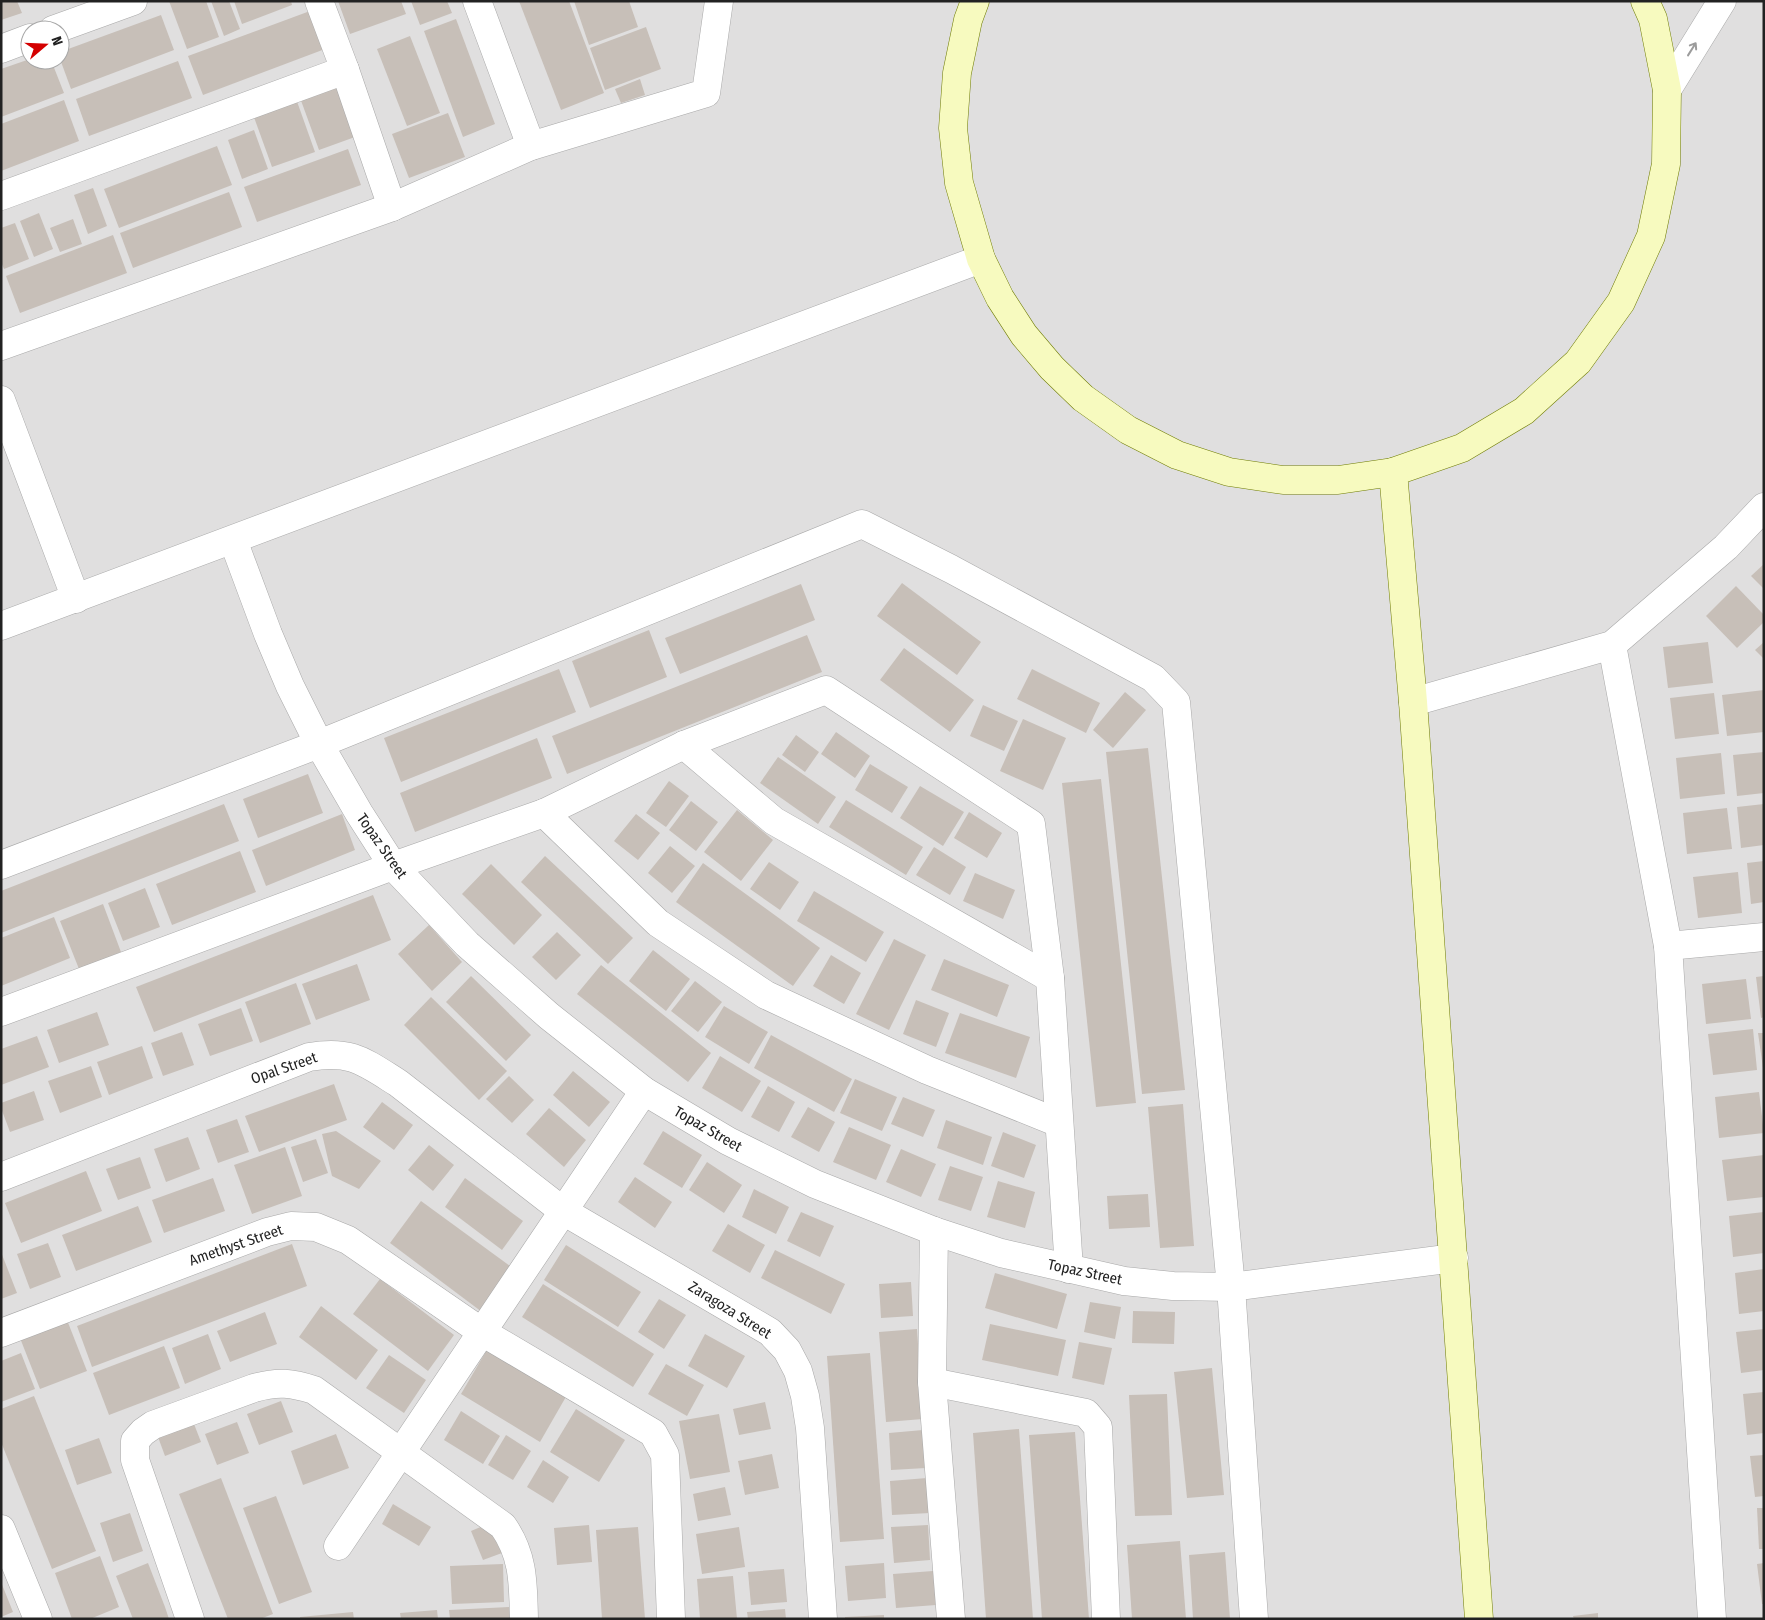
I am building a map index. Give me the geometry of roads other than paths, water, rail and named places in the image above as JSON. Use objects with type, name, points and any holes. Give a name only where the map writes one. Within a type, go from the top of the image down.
[{"type":"street","points":[[70,24],[133,1]]},
{"type":"street","points":[[319,1],[392,207]]},
{"type":"street","points":[[476,1],[531,146]]},
{"type":"street","points":[[1,346],[392,207],[531,146],[706,93],[719,1]]},
{"type":"street","points":[[975,1],[968,20],[957,74],[954,128],[959,183],[981,259],[1000,298],[1024,335],[1052,368],[1083,398],[1128,430],[1177,455],[1229,472],[1283,480],[1338,480],[1393,472],[1462,448],[1524,411],[1578,362],[1621,302],[1651,236],[1666,164],[1667,90],[1653,19],[1646,1]]},
{"type":"street","points":[[1667,90],[1722,1]]},
{"type":"street","points":[[1,48],[20,41]]},
{"type":"street","points":[[1,196],[345,70]]},
{"type":"street","points":[[1,626],[981,259]]},
{"type":"street","points":[[1,400],[76,599]]},
{"type":"street","points":[[1393,472],[1413,702],[1480,1619]]},
{"type":"street","points":[[1413,702],[1612,645],[1726,547],[1764,507]]},
{"type":"street","points":[[1,865],[319,744],[862,524],[952,569],[1153,678],[1176,702],[1231,1286],[1254,1619]]},
{"type":"street","name":"Topaz Street","points":[[233,540],[282,669],[319,744],[359,813],[393,866],[467,944],[549,1016],[644,1091],[728,1141],[815,1184],[934,1231],[1001,1253],[1124,1282],[1173,1286],[1231,1286],[1454,1258]]},
{"type":"street","points":[[1612,645],[1668,946],[1712,1619]]},
{"type":"street","points":[[1,1012],[393,866],[544,813],[684,745],[826,690],[1031,824],[1050,978],[1068,1270]]},
{"type":"street","points":[[684,745],[774,821],[1050,978]]},
{"type":"street","points":[[544,813],[658,923],[766,995],[927,1070],[1059,1123]]},
{"type":"street","points":[[1668,946],[1764,937]]},
{"type":"street","name":"Opal Street","points":[[1,1178],[309,1057],[328,1054],[348,1055],[370,1065],[398,1083],[563,1211]]},
{"type":"street","points":[[338,1546],[644,1091]]},
{"type":"street","name":"Zaragoza Street","points":[[563,1211],[770,1332],[787,1350],[798,1371],[805,1396],[810,1428],[822,1619]]},
{"type":"street","name":"Amethyst Street","points":[[1,1333],[267,1232],[290,1226],[316,1227],[348,1240],[482,1332],[653,1433],[665,1455],[671,1619]]},
{"type":"street","points":[[934,1231],[932,1382],[951,1619]]},
{"type":"street","points":[[932,1382],[1086,1413],[1098,1426],[1106,1619]]},
{"type":"street","points":[[190,1619],[135,1460],[135,1441],[153,1425],[270,1383],[294,1384],[314,1390],[503,1526],[511,1537],[519,1556],[524,1619]]},
{"type":"street","points":[[1,1529],[38,1619]]}]
